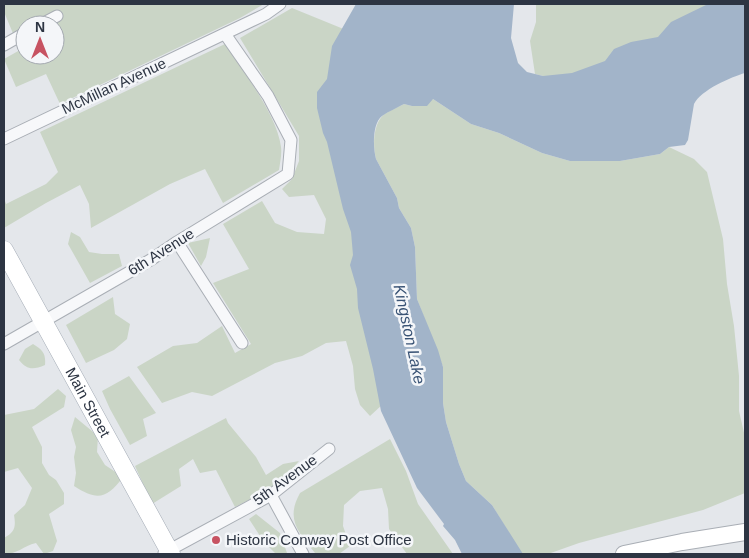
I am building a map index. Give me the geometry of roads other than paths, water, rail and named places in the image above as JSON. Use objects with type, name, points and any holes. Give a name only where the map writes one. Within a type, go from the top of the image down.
[{"type":"main road","name":"Main Street","points":[[4,250],[44,321],[167,553]]},
{"type":"main road","points":[[624,554],[745,532]]},
{"type":"street","name":"McMillan Avenue","points":[[4,140],[266,14],[280,4]]},
{"type":"street","name":"6th Avenue","points":[[4,344],[152,259],[176,242],[288,174],[292,140],[268,96],[225,34]]},
{"type":"street","points":[[4,45],[15,39]]},
{"type":"street","points":[[176,242],[242,343]]},
{"type":"street","name":"5th Avenue","points":[[167,553],[271,494],[329,449]]},
{"type":"street","points":[[271,494],[303,554]]},
{"type":"water","name":"Kingston Lake","points":[[356,4],[514,4],[511,38],[518,63],[527,72],[543,76],[572,73],[605,61],[614,49],[631,42],[658,37],[671,22],[708,4],[745,4],[745,73],[717,85],[703,94],[694,104],[688,140],[685,145],[669,147],[660,154],[620,161],[570,161],[542,153],[499,133],[471,124],[433,99],[427,106],[404,104],[382,116],[376,125],[374,149],[376,159],[397,198],[399,208],[411,228],[415,247],[417,299],[443,367],[443,403],[446,422],[459,464],[466,481],[492,505],[523,554],[462,554],[455,540],[417,488],[381,411],[358,308],[357,289],[350,265],[353,255],[351,232],[343,209],[317,108],[317,92],[327,79],[332,46]]},
{"type":"place","name":"Historic Conway Post Office","points":[[216,540]]}]
